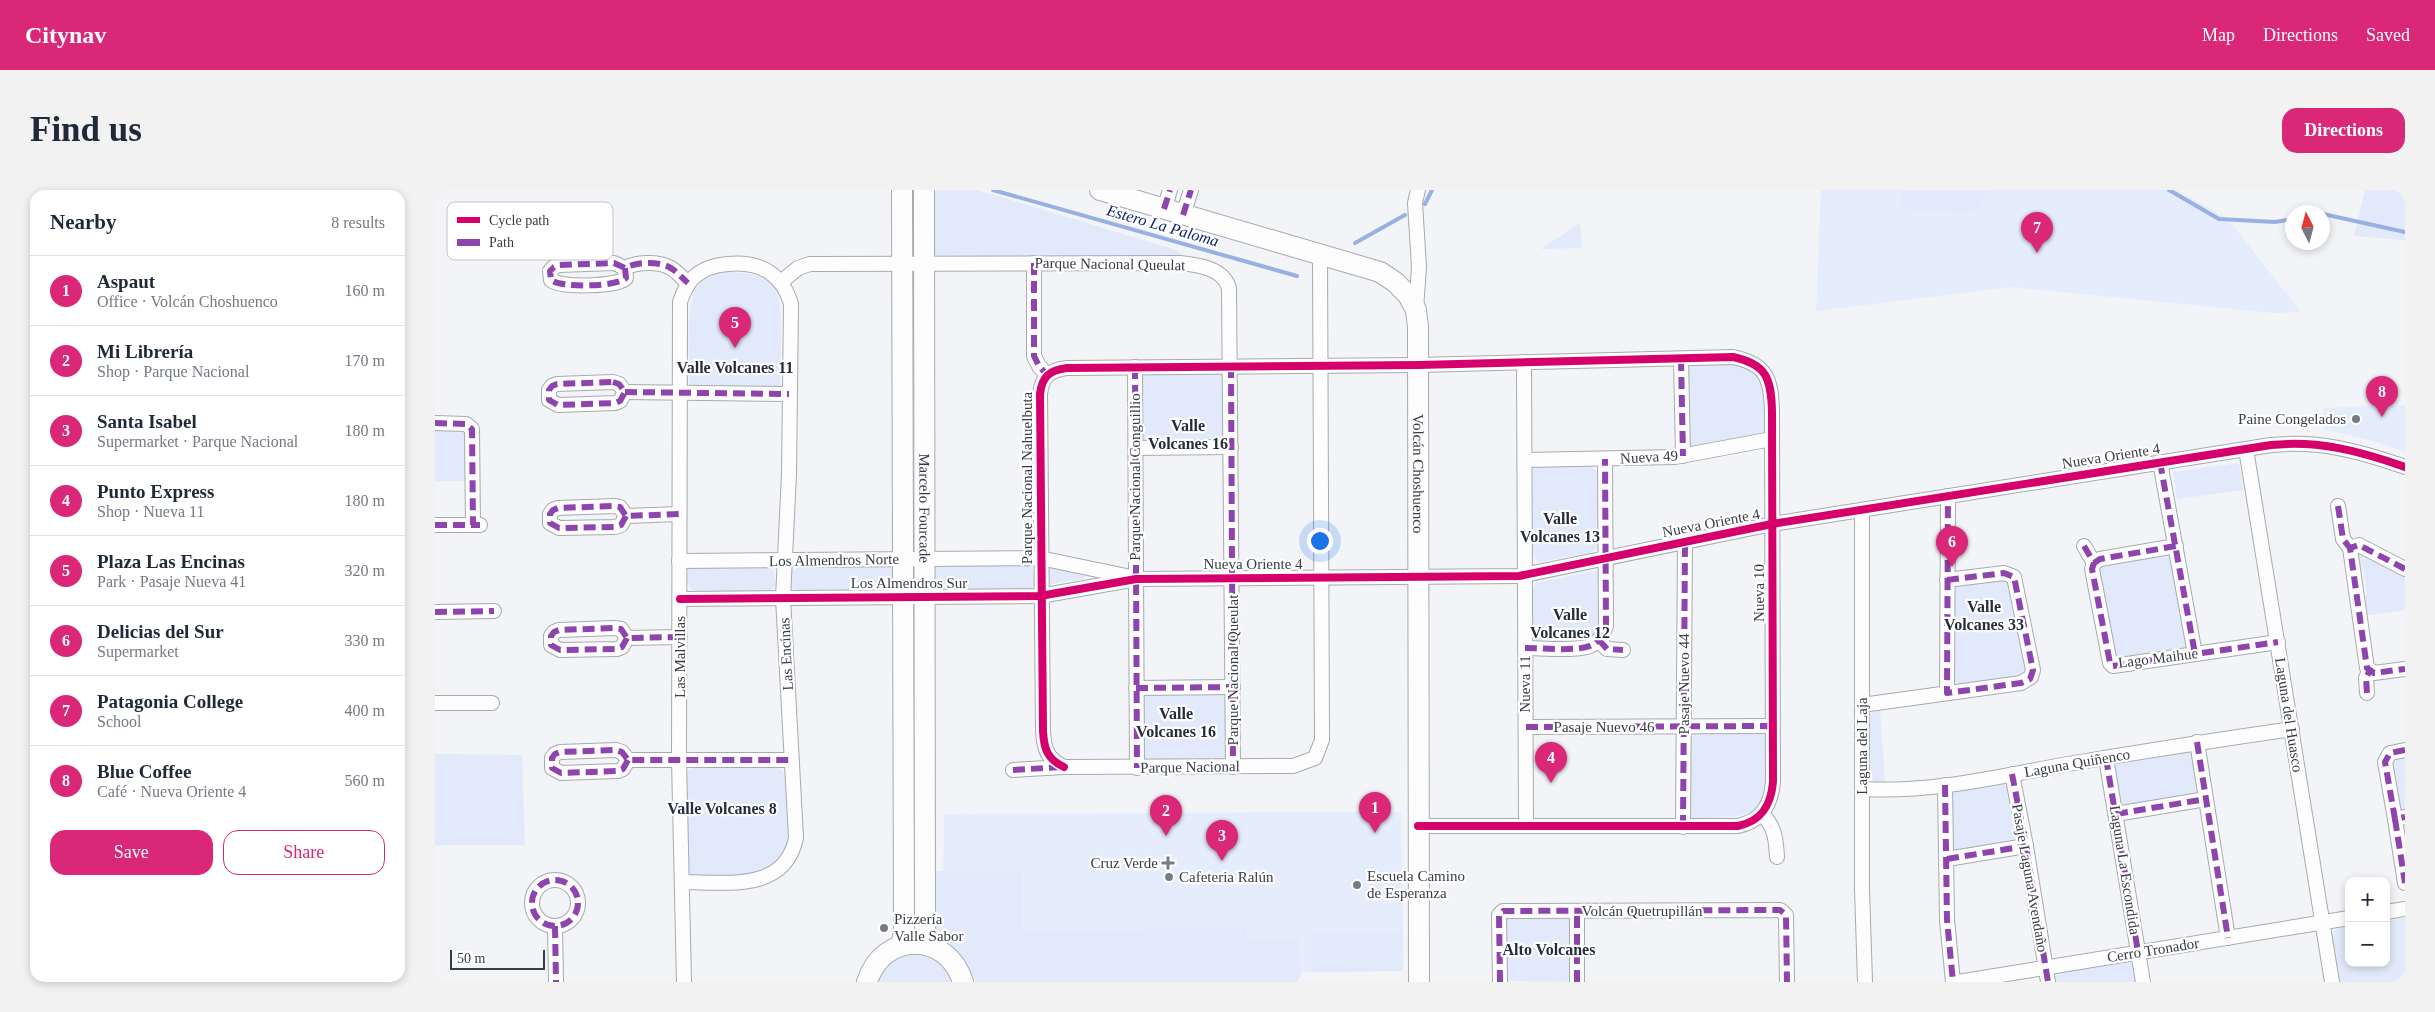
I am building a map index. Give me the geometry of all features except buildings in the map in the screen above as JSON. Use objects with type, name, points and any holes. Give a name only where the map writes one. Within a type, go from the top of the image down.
[{"type":"street","name":"Marcelo Fourcade","points":[[902,190],[904,928],[902,945]]},
{"type":"street","name":"Marcelo Fourcade","points":[[924,190],[925,928],[929,945]]},
{"type":"street","points":[[1100,190],[1380,272],[1401,288],[1416,310]]},
{"type":"street","points":[[1164,209],[1170,190]]},
{"type":"street","points":[[1183,215],[1191,190]]},
{"type":"street","points":[[1416,310],[1419,268],[1415,203],[1418,190]]},
{"type":"street","points":[[1320,255],[1322,578]]},
{"type":"street","name":"Parque Nacional Queulat","points":[[781,282],[806,264],[924,262],[1180,263],[1201,266],[1218,273],[1227,282],[1229,288],[1231,366],[1233,767]]},
{"type":"street","points":[[625,268],[625,278],[616,284],[559,285],[551,280],[550,276],[554,267],[559,265],[614,263],[625,268],[637,264],[662,264],[671,268],[689,283],[702,271],[715,265],[734,263],[763,267],[781,282]]},
{"type":"street","points":[[1035,263],[1034,356],[1039,366],[1047,375]]},
{"type":"street","name":"Las Encinas","points":[[683,882],[752,880],[770,875],[785,864],[790,856],[795,838],[783,598],[786,560],[791,304],[788,292],[781,282]]},
{"type":"street","name":"Las Malvillas","points":[[684,982],[679,760],[679,392],[680,302],[689,283]]},
{"type":"street","name":"Volcán Choshuenco","points":[[1416,310],[1419,365],[1417,577],[1419,982]]},
{"type":"street","name":"Nueva 10","points":[[1419,365],[1733,357],[1744,360],[1759,368],[1765,374],[1771,388],[1773,726],[1772,795],[1762,814]]},
{"type":"street","points":[[1681,359],[1683,456]]},
{"type":"street","name":"Nueva 11","points":[[1524,362],[1526,826]]},
{"type":"street","name":"Parque Nacional Nahuelbuta","points":[[1064,767],[1051,761],[1044,745],[1040,596],[1040,394],[1041,383],[1047,375],[1056,369],[1067,368],[1419,365]]},
{"type":"street","name":"Parque Nacional Conguillio","points":[[1135,367],[1137,768]]},
{"type":"street","points":[[613,382],[619,384],[625,392],[620,401],[558,405],[549,400],[548,395],[552,386],[557,384],[613,382]]},
{"type":"street","points":[[625,392],[789,394]]},
{"type":"street","points":[[435,423],[460,423],[470,426],[473,433],[476,525],[435,525]]},
{"type":"street","name":"Nueva 49","points":[[1525,460],[1683,456],[1772,438]]},
{"type":"street","name":"Nueva Oriente 4","points":[[1136,579],[1512,576],[1772,524],[2283,444],[2317,444],[2345,448],[2405,467]]},
{"type":"street","points":[[1135,448],[1231,447]]},
{"type":"street","name":"Laguna del Huasco","points":[[2246,449],[2332,982]]},
{"type":"street","points":[[1525,648],[1583,647],[1599,640],[1606,626],[1605,459]]},
{"type":"street","points":[[2160,462],[2195,654]]},
{"type":"street","points":[[1947,693],[1948,496]]},
{"type":"street","points":[[614,506],[620,508],[626,516],[621,525],[606,527],[559,528],[550,523],[549,519],[553,510],[558,508],[614,506]]},
{"type":"street","points":[[2338,506],[2343,539],[2349,548],[2369,672],[2366,678],[2367,693]]},
{"type":"street","name":"Laguna del Laja","points":[[1861,510],[1862,889],[1865,982]]},
{"type":"street","points":[[626,516],[679,514]]},
{"type":"street","name":"Pasaje Nuevo 44","points":[[1683,826],[1685,542]]},
{"type":"street","points":[[2349,548],[2359,545],[2405,569]]},
{"type":"street","name":"Lago Maihue","points":[[2085,546],[2094,563],[2092,569],[2110,663],[2118,666],[2278,642]]},
{"type":"street","points":[[2094,563],[2100,559],[2176,546]]},
{"type":"street","name":"Los Almendros Norte","points":[[679,561],[1040,558],[1136,579]]},
{"type":"street","points":[[1862,705],[2021,683],[2030,679],[2033,672],[2014,577],[2004,573],[1947,580]]},
{"type":"street","name":"Parque Nacional","points":[[1013,770],[1064,767],[1293,766],[1315,758],[1322,740],[1322,578]]},
{"type":"street","name":"Los Almendros Sur","points":[[679,599],[1040,596],[1136,579]]},
{"type":"street","points":[[435,612],[494,612]]},
{"type":"street","points":[[615,628],[621,629],[627,638],[622,647],[569,650],[555,649],[550,641],[554,632],[559,630],[615,628]]},
{"type":"street","points":[[627,638],[679,637]]},
{"type":"street","points":[[1599,640],[1607,649],[1623,650]]},
{"type":"street","points":[[2369,672],[2379,673],[2405,669]]},
{"type":"street","points":[[1136,688],[1233,687]]},
{"type":"street","points":[[435,703],[492,703]]},
{"type":"street","name":"Pasaje Nuevo 46","points":[[1525,727],[1773,726]]},
{"type":"street","name":"Laguna Quiñenco","points":[[1863,789],[1894,790],[1945,785],[2197,742],[2292,729]]},
{"type":"street","points":[[2197,742],[2228,938]]},
{"type":"street","points":[[616,750],[622,752],[628,760],[623,769],[618,771],[561,773],[552,768],[551,763],[555,754],[560,752],[616,750]]},
{"type":"street","points":[[2405,750],[2392,752],[2385,758],[2400,818],[2405,883]]},
{"type":"street","name":"Laguna La Escondida","points":[[2106,758],[2143,982]]},
{"type":"street","points":[[628,760],[791,760]]},
{"type":"street","name":"Pasaje Laguna Avendaño","points":[[2012,774],[2026,846],[2048,982]]},
{"type":"street","points":[[1945,785],[1947,928],[1953,982]]},
{"type":"street","points":[[2115,814],[2206,799]]},
{"type":"street","points":[[1418,826],[1738,826],[1753,822],[1762,814],[1775,831],[1777,857]]},
{"type":"street","points":[[1947,859],[2026,846]]},
{"type":"street","points":[[2390,911],[2405,909]]},
{"type":"street","points":[[1577,911],[1577,982]]},
{"type":"street","name":"Volcán Quetrupillán","points":[[1499,982],[1499,915],[1501,912],[1577,911],[1784,912],[1786,915],[1787,982]]},
{"type":"street","name":"Cerro Tronador","points":[[1958,982],[2345,919]]},
{"type":"street","points":[[555,926],[556,982]]},
{"type":"street","points":[[867,982],[873,967],[883,955],[902,945],[915,943],[939,949],[955,963],[963,982]]},
{"type":"shaded area","points":[[930,190],[977,190],[1173,249],[1180,252],[1180,258],[935,258],[929,251]]},
{"type":"shaded area","points":[[1821,190],[2177,190],[2228,219],[2301,312],[2273,313],[2011,287],[1816,311]]},
{"type":"shaded area","points":[[1904,190],[1987,190],[1980,206],[1966,213],[1899,208]]},
{"type":"shaded area","points":[[2365,190],[2405,190],[2405,240],[2354,236]]},
{"type":"shaded area","points":[[910,206],[916,206],[916,253],[911,254]]},
{"type":"shaded area","points":[[1580,223],[1582,248],[1541,249]]},
{"type":"shaded area","points":[[910,271],[917,271],[916,548],[914,549]]},
{"type":"shaded area","points":[[727,272],[757,276],[773,286],[777,294],[781,317],[780,387],[690,386],[689,319],[694,293],[699,284],[705,279]]},
{"type":"shaded area","points":[[1734,364],[1750,370],[1760,380],[1765,401],[1764,434],[1689,448],[1686,370],[1693,365]]},
{"type":"shaded area","points":[[1227,372],[1227,440],[1139,445],[1139,373]]},
{"type":"shaded area","points":[[2405,405],[2405,452],[2374,441],[2323,429],[2323,408]]},
{"type":"shaded area","points":[[435,430],[470,430],[470,481],[435,481]]},
{"type":"shaded area","points":[[2239,463],[2243,490],[2177,499],[2173,472]]},
{"type":"shaded area","points":[[1591,466],[1599,474],[1600,546],[1590,553],[1538,562],[1532,554],[1533,467]]},
{"type":"shaded area","points":[[2172,553],[2188,651],[2114,662],[2097,566]]},
{"type":"shaded area","points":[[2361,553],[2392,567],[2405,576],[2405,610],[2364,616],[2362,599],[2367,594],[2363,566],[2356,566],[2356,556]]},
{"type":"shaded area","points":[[935,566],[1029,566],[1033,569],[1035,584],[1031,589],[935,590],[932,587],[932,568]]},
{"type":"shaded area","points":[[693,567],[767,567],[773,571],[776,585],[769,592],[697,592],[691,588],[687,579],[687,572]]},
{"type":"shaded area","points":[[799,567],[893,567],[895,590],[892,591],[796,591],[789,585],[790,572]]},
{"type":"shaded area","points":[[1048,569],[1083,575],[1086,578],[1048,585]]},
{"type":"shaded area","points":[[1599,570],[1602,602],[1600,625],[1596,634],[1590,640],[1580,643],[1534,642],[1532,639],[1533,589],[1535,583]]},
{"type":"shaded area","points":[[2005,577],[2013,582],[2027,675],[1957,687],[1954,685],[1950,591],[1956,584]]},
{"type":"shaded area","points":[[1140,691],[1228,691],[1229,760],[1141,760]]},
{"type":"shaded area","points":[[1880,710],[1885,783],[1875,783],[1869,775],[1870,717],[1871,713]]},
{"type":"shaded area","points":[[1690,732],[1764,733],[1767,738],[1765,783],[1763,798],[1758,807],[1749,813],[1735,816],[1689,818]]},
{"type":"shaded area","points":[[2193,751],[2201,793],[2120,809],[2113,769],[2115,765]]},
{"type":"shaded area","points":[[2405,753],[2405,813],[2400,814],[2390,759]]},
{"type":"shaded area","points":[[435,754],[522,755],[525,845],[435,845]]},
{"type":"shaded area","points":[[693,768],[776,768],[782,771],[786,778],[789,834],[786,848],[780,860],[768,869],[751,875],[700,878],[687,871],[685,774]]},
{"type":"shaded area","points":[[2004,784],[2008,786],[2019,841],[1957,853],[1951,851],[1952,794],[1959,791]]},
{"type":"shaded area","points":[[1401,812],[1403,932],[1312,933],[1313,972],[982,974],[943,928],[944,814]]},
{"type":"shaded area","points":[[933,871],[1018,871],[1022,874],[1022,931],[1247,928],[1247,939],[1298,939],[1301,976],[1298,981],[1293,982],[977,982],[969,973],[957,951],[935,937]]},
{"type":"shaded area","points":[[1566,915],[1572,922],[1571,977],[1566,982],[1507,981],[1504,918]]},
{"type":"shaded area","points":[[2405,918],[2405,982],[2340,982],[2332,937],[2336,929],[2345,927],[2345,967],[2390,967],[2390,920]]},
{"type":"shaded area","points":[[1403,932],[1403,971],[1313,972],[1311,933]]},
{"type":"shaded area","points":[[915,953],[934,959],[942,965],[953,982],[877,982],[888,965],[896,959]]},
{"type":"shaded area","points":[[2128,962],[2135,967],[2137,982],[2055,982],[2054,978],[2060,972]]},
{"type":"waterway","name":"Estero La Paloma","points":[[993,190],[1297,276]]},
{"type":"waterway","points":[[1425,204],[1432,190]]},
{"type":"waterway","points":[[2169,190],[2219,219],[2275,222],[2285,220]]},
{"type":"waterway","name":"Estero La Paloma","points":[[1355,243],[1405,215]]},
{"type":"waterway","points":[[2330,216],[2405,232]]},
{"type":"marked path","points":[[1164,209],[1170,190]]},
{"type":"marked path","points":[[1183,215],[1191,190]]},
{"type":"marked path","points":[[625,268],[626,278],[621,281],[601,285],[556,283],[551,280],[550,271],[559,265],[614,263],[625,268],[635,264],[653,263],[669,267],[688,283]]},
{"type":"marked path","points":[[1034,263],[1034,356],[1039,366],[1047,375]]},
{"type":"marked path","points":[[1681,359],[1683,456]]},
{"type":"marked path","points":[[1231,366],[1233,767]]},
{"type":"marked path","points":[[1135,367],[1137,768]]},
{"type":"marked path","points":[[613,382],[619,384],[625,392],[620,401],[615,403],[558,405],[549,400],[549,390],[557,384],[613,382]]},
{"type":"marked path","points":[[625,392],[789,394]]},
{"type":"marked path","points":[[435,423],[466,424],[472,429],[473,525]]},
{"type":"marked path","points":[[1525,648],[1570,649],[1586,647],[1597,641],[1604,632],[1606,626],[1605,459]]},
{"type":"marked path","points":[[2160,462],[2195,654]]},
{"type":"marked path","points":[[1947,580],[2004,573],[2014,577],[2033,670],[2030,679],[2021,683],[1947,693],[1948,496]]},
{"type":"marked path","points":[[626,516],[621,525],[615,527],[559,528],[550,523],[550,514],[558,508],[614,506],[620,507],[626,516],[679,514]]},
{"type":"marked path","points":[[2338,506],[2343,539],[2350,548]]},
{"type":"marked path","points":[[435,525],[480,525]]},
{"type":"marked path","points":[[1683,827],[1685,542]]},
{"type":"marked path","points":[[2405,569],[2359,545],[2350,548],[2367,668],[2374,673],[2405,669]]},
{"type":"marked path","points":[[2084,546],[2094,563],[2092,569],[2110,663],[2113,666],[2278,642]]},
{"type":"marked path","points":[[2094,563],[2100,559],[2176,546]]},
{"type":"marked path","points":[[435,612],[494,611]]},
{"type":"marked path","points":[[627,638],[622,647],[617,649],[560,650],[551,645],[551,636],[559,630],[615,628],[621,629],[627,638],[680,637]]},
{"type":"marked path","points":[[1599,640],[1607,649],[1623,650]]},
{"type":"marked path","points":[[2367,693],[2366,678],[2369,672]]},
{"type":"marked path","points":[[1136,688],[1233,687]]},
{"type":"marked path","points":[[1526,727],[1772,726]]},
{"type":"marked path","points":[[2197,742],[2228,938]]},
{"type":"marked path","points":[[628,760],[623,769],[618,771],[561,773],[552,768],[552,758],[560,752],[616,750],[622,752],[628,760],[791,760]]},
{"type":"marked path","points":[[2405,750],[2390,753],[2385,762],[2395,819],[2405,817]]},
{"type":"marked path","points":[[2106,758],[2138,952]]},
{"type":"marked path","points":[[1013,770],[1061,767]]},
{"type":"marked path","points":[[2012,774],[2026,846],[2048,982]]},
{"type":"marked path","points":[[1945,785],[1947,920],[1953,982]]},
{"type":"marked path","points":[[2116,814],[2206,799]]},
{"type":"marked path","points":[[2395,819],[2405,883]]},
{"type":"marked path","points":[[1947,859],[2026,846]]},
{"type":"marked path","points":[[555,880],[568,884],[574,890],[578,903],[574,916],[568,922],[555,926],[542,922],[536,916],[532,903],[536,890],[542,884],[555,880]]},
{"type":"marked path","points":[[1500,982],[1499,915],[1503,911],[1780,910],[1786,915],[1787,982]]},
{"type":"marked path","points":[[1577,911],[1577,982]]},
{"type":"marked path","points":[[555,926],[556,982]]},
{"type":"cycle path","points":[[1064,767],[1050,757],[1044,743],[1043,731],[1040,394],[1047,375],[1067,368],[1419,365],[1733,357],[1744,360],[1760,369],[1768,382],[1772,411],[1773,782],[1770,798],[1764,811],[1753,820],[1738,826],[1418,826]]},
{"type":"cycle path","points":[[680,599],[1040,596],[1136,579],[1519,576],[1772,524],[2271,445],[2305,444],[2339,448],[2405,467]]},
{"type":"place","name":"Patagonia College","points":[[2037,253]]},
{"type":"place","name":"Plaza Las Encinas","points":[[735,348]]},
{"type":"place","name":"Blue Coffee","points":[[2382,417]]},
{"type":"place","name":"Paine Congelados","points":[[2356,419]]},
{"type":"place","name":"Delicias del Sur","points":[[1952,567]]},
{"type":"place","name":"Punto Express","points":[[1551,783]]},
{"type":"place","name":"Aspaut","points":[[1375,833]]},
{"type":"place","name":"Mi Librería","points":[[1166,836]]},
{"type":"place","name":"Santa Isabel","points":[[1222,861]]},
{"type":"place","name":"Cruz Verde","points":[[1168,863]]},
{"type":"place","name":"Cafeteria Ralún","points":[[1169,877]]},
{"type":"place","name":"Escuela Camino de Esperanza","points":[[1357,885]]},
{"type":"place","name":"Pizzería Valle Sabor","points":[[884,928]]},
{"type":"district","name":"Valle Volcanes 11","points":[[735,367]]},
{"type":"district","name":"Valle Volcanes 16","points":[[1188,434]]},
{"type":"district","name":"Valle Volcanes 13","points":[[1560,527]]},
{"type":"district","name":"Valle Volcanes 33","points":[[1984,615]]},
{"type":"district","name":"Valle Volcanes 12","points":[[1570,623]]},
{"type":"district","name":"Valle Volcanes 16","points":[[1176,722]]},
{"type":"district","name":"Valle Volcanes 8","points":[[722,808]]},
{"type":"district","name":"Alto Volcanes","points":[[1549,949]]}]
